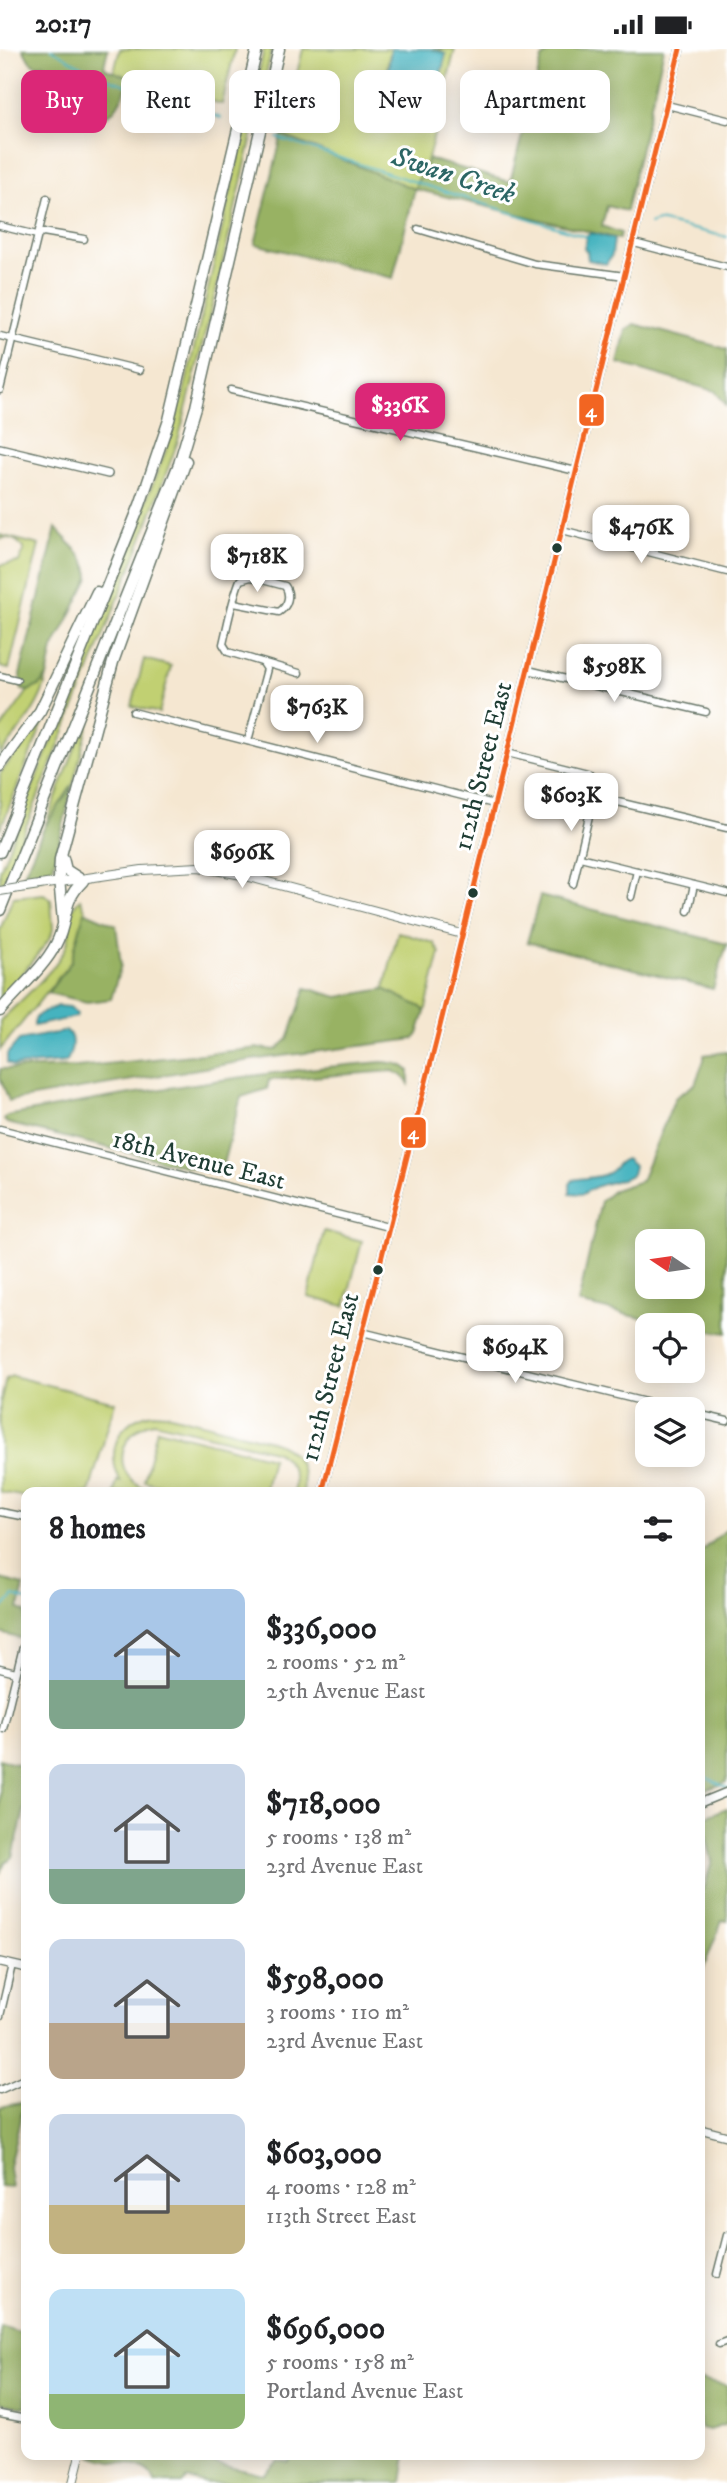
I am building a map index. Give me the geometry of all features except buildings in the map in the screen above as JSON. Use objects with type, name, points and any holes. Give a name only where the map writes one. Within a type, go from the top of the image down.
[{"type":"highway","points":[[0,852],[140,505],[176,397],[257,49]]},
{"type":"highway","points":[[0,910],[179,464],[196,407],[279,49]]},
{"type":"highway","points":[[63,921],[59,883],[64,841],[113,662],[183,474],[196,407]]},
{"type":"highway","points":[[0,766],[40,711],[140,505]]},
{"type":"highway","points":[[0,1011],[50,953],[61,933],[68,900],[83,881],[69,873],[64,866],[64,841]]},
{"type":"main road","name":"112th Street East","points":[[323,1487],[680,49]]},
{"type":"main road","points":[[0,891],[170,867],[204,867],[462,934]]},
{"type":"main road","points":[[73,2483],[79,2460]]},
{"type":"street","points":[[667,105],[727,120]]},
{"type":"street","points":[[0,390],[47,198]]},
{"type":"street","points":[[0,226],[37,235],[43,232],[84,239]]},
{"type":"street","points":[[418,229],[535,264],[625,276]]},
{"type":"street","points":[[634,243],[727,267]]},
{"type":"street","points":[[0,336],[140,370]]},
{"type":"street","points":[[231,390],[576,471]]},
{"type":"street","points":[[0,447],[108,474]]},
{"type":"street","points":[[562,530],[727,572]]},
{"type":"street","points":[[234,603],[279,612],[288,599],[288,590],[283,584],[245,577],[239,583],[223,644],[228,652],[299,673]]},
{"type":"street","points":[[248,741],[267,669],[263,663]]},
{"type":"street","points":[[528,670],[706,712]]},
{"type":"street","points":[[0,676],[17,680]]},
{"type":"street","points":[[133,712],[494,804]]},
{"type":"street","points":[[507,753],[588,773],[595,779],[597,784],[573,884]]},
{"type":"street","points":[[593,796],[727,828]]},
{"type":"street","points":[[580,857],[727,893]]},
{"type":"street","points":[[631,897],[637,871]]},
{"type":"street","points":[[688,911],[694,884]]},
{"type":"street","name":"18th Avenue East","points":[[0,1129],[388,1227]]},
{"type":"street","points":[[362,1332],[635,1399]]},
{"type":"street","points":[[705,1416],[727,1421]]},
{"type":"street","points":[[0,1512],[21,1516]]},
{"type":"street","points":[[2,1729],[21,1654]]},
{"type":"street","points":[[0,1669],[16,1673]]},
{"type":"street","points":[[705,1801],[727,1792]]},
{"type":"street","points":[[0,1962],[21,1967]]},
{"type":"street","points":[[0,2016],[12,1965]]},
{"type":"street","points":[[0,2090],[21,2080]]},
{"type":"street","points":[[705,2130],[727,2136]]},
{"type":"street","points":[[717,2274],[727,2235]]},
{"type":"street","points":[[719,2344],[727,2341]]},
{"type":"street","points":[[0,2413],[21,2418]]},
{"type":"green space","points":[[23,49],[108,49],[104,66],[121,74],[121,99],[107,116],[107,70],[49,70],[44,64],[37,66],[29,60]]},
{"type":"green space","points":[[120,49],[235,49],[222,104],[215,102],[215,70],[121,70],[121,76],[114,71]]},
{"type":"green space","points":[[264,49],[272,49],[267,70],[259,70]]},
{"type":"green space","points":[[303,49],[391,49],[387,67],[442,51],[431,49],[455,49],[446,86],[446,70],[354,70],[354,133],[434,133],[428,159],[414,189],[282,135],[340,133],[340,70],[298,70]]},
{"type":"green space","points":[[554,49],[664,49],[626,211],[607,206],[602,226],[621,233],[619,239],[415,189],[393,278],[255,244],[282,135],[414,189],[428,159],[510,182],[523,133],[610,133],[610,70],[539,70],[542,58]]},
{"type":"green space","points":[[244,133],[253,133],[178,441],[137,552],[0,886],[0,870],[166,450],[181,404]]},
{"type":"green space","points":[[634,324],[727,349],[727,406],[715,391],[618,363],[626,330]]},
{"type":"green space","points":[[56,528],[86,564],[89,578],[53,649],[47,677],[39,686],[28,691],[22,690],[20,675]]},
{"type":"green space","points":[[0,535],[39,545],[9,669],[0,667],[0,565],[19,562],[24,551],[17,542],[0,539]]},
{"type":"green space","points":[[144,659],[171,666],[159,713],[132,706]]},
{"type":"green space","points":[[47,677],[34,708],[0,755],[0,730],[28,691],[39,686]]},
{"type":"green space","points":[[97,692],[73,784],[44,828]]},
{"type":"green space","points":[[52,697],[0,830],[0,774],[30,734]]},
{"type":"green space","points":[[73,784],[53,868],[41,879],[20,883],[44,828]]},
{"type":"green space","points":[[44,894],[51,900],[51,937],[0,1002],[0,930],[13,897]]},
{"type":"green space","points":[[540,896],[727,944],[713,989],[527,942]]},
{"type":"green space","points":[[80,899],[86,912],[71,962],[0,1050],[0,1021],[58,961],[67,944],[75,904]]},
{"type":"green space","points":[[86,912],[116,925],[121,965],[111,999],[87,1002],[48,993],[71,962]]},
{"type":"green space","points":[[398,932],[434,943],[440,953],[425,1012],[421,1007],[384,989]]},
{"type":"green space","points":[[306,988],[338,997],[384,989],[421,1007],[425,1012],[414,1039],[251,1060],[9,1101],[0,1077],[0,1069],[77,1067],[259,1048],[276,1050],[288,1039]]},
{"type":"green space","points":[[727,1052],[727,1333],[705,1330],[705,1313],[635,1313],[635,1317],[578,1303],[601,1201],[614,1190],[641,1181],[675,1098],[695,1084],[704,1055]]},
{"type":"green space","points":[[382,1062],[406,1068],[409,1071],[409,1084],[402,1075],[393,1071],[269,1080],[267,1089],[241,1097],[220,1175],[7,1123],[4,1120],[7,1116],[194,1084],[287,1071]]},
{"type":"green space","points":[[324,1231],[362,1241],[345,1306],[308,1297]]},
{"type":"green space","points":[[12,1376],[115,1402],[91,1487],[21,1487],[21,1496],[0,1492],[0,1404],[6,1379]]},
{"type":"green space","points":[[167,1414],[279,1444],[298,1460],[304,1487],[294,1487],[294,1474],[289,1463],[274,1451],[154,1422],[144,1425],[129,1438],[122,1456],[127,1474],[142,1487],[116,1487],[117,1481],[121,1482],[114,1459],[118,1438],[123,1429],[141,1416]]},
{"type":"green space","points":[[157,1429],[272,1458],[265,1487],[168,1487],[144,1481]]},
{"type":"green space","points":[[727,1529],[727,1782],[705,1790],[705,1548]]},
{"type":"green space","points":[[0,1579],[21,1584],[21,1639],[0,1633]]},
{"type":"green space","points":[[0,1759],[21,1765],[21,1824],[13,1857],[5,1862],[0,1874]]},
{"type":"green space","points":[[727,1808],[727,1921],[722,1921],[705,1964],[705,1886],[712,1861],[705,1831],[705,1817]]},
{"type":"green space","points":[[21,2103],[21,2115],[9,2167],[12,2188],[0,2187],[0,2107]]},
{"type":"green space","points":[[0,2326],[21,2332],[21,2406],[0,2402]]},
{"type":"green space","points":[[705,2381],[727,2386],[727,2424],[705,2429]]},
{"type":"green space","points":[[108,2460],[203,2460],[263,2474],[277,2460],[405,2460],[402,2483],[206,2483],[187,2478],[182,2483],[155,2483],[151,2475],[136,2466]]},
{"type":"water","points":[[391,49],[431,49],[446,54],[442,70],[388,70]]},
{"type":"water","points":[[592,233],[614,239],[612,255],[606,264],[588,260],[587,251],[584,249],[587,235]]},
{"type":"water","points":[[58,1006],[70,1007],[77,1014],[76,1017],[34,1026],[39,1015]]},
{"type":"water","points":[[67,1031],[72,1046],[66,1062],[13,1066],[7,1063],[7,1054],[19,1040]]},
{"type":"water","points":[[626,1159],[634,1166],[628,1177],[583,1194],[570,1193],[573,1180],[604,1175]]},
{"type":"waterway","name":"Swan Creek","points":[[51,49],[97,75],[221,118]]},
{"type":"waterway","name":"Swan Creek","points":[[278,138],[587,237]]},
{"type":"waterway","name":"Swan Creek","points":[[650,224],[658,221],[727,237]]},
{"type":"waterway","points":[[0,1612],[14,1596],[21,1598]]},
{"type":"waterway","points":[[705,1777],[727,1788]]},
{"type":"transit line","name":"4","points":[[324,1487],[439,1030],[680,49]]}]
